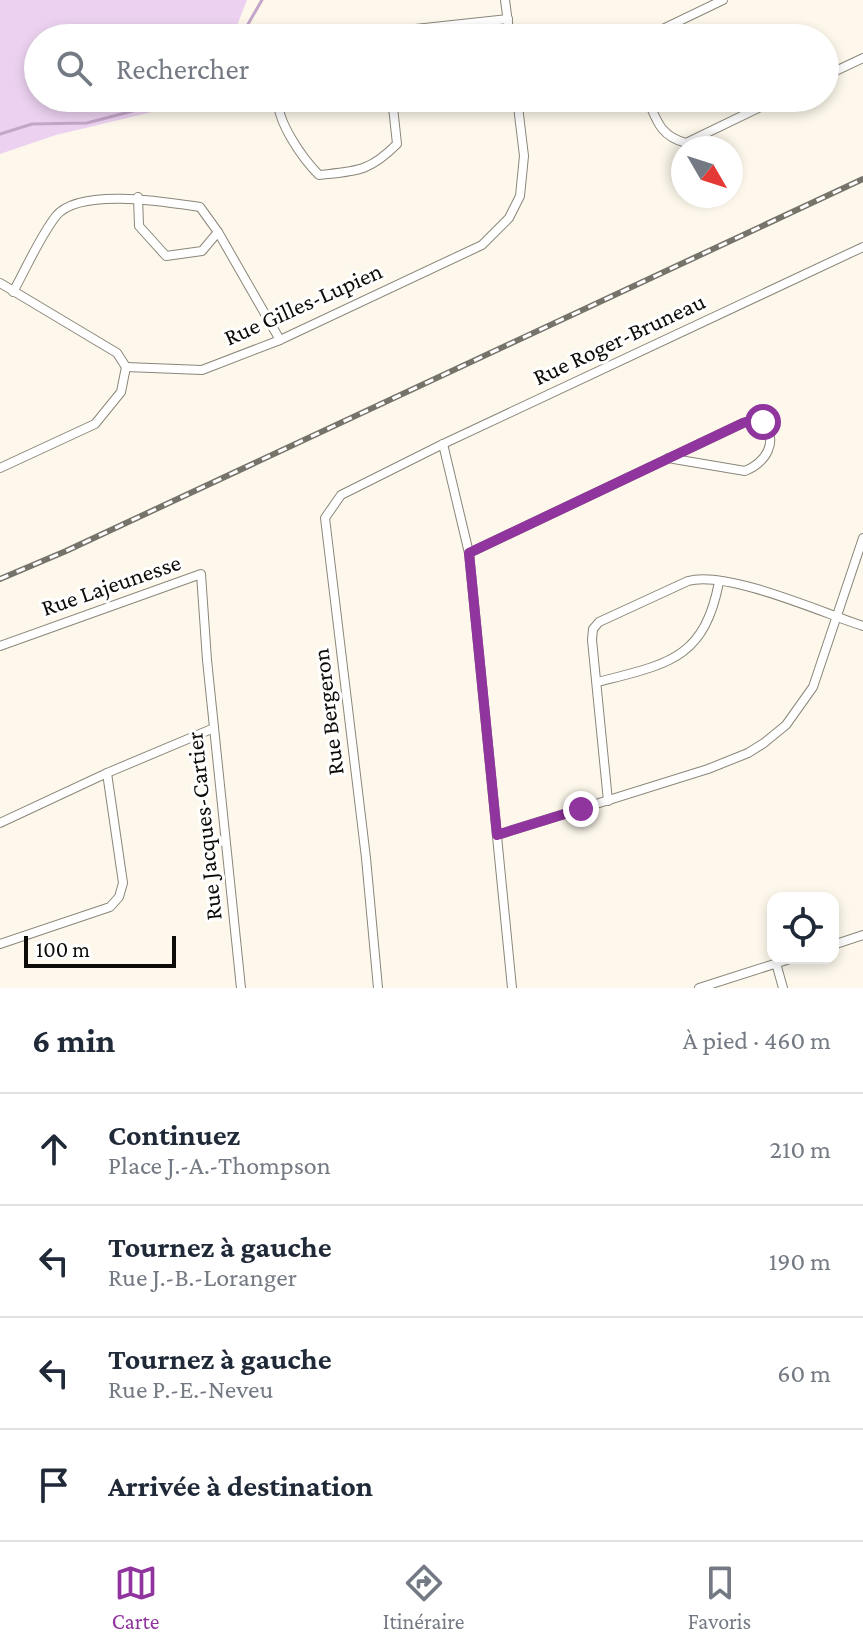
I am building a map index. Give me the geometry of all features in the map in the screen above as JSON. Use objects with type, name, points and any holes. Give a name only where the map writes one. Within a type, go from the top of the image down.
[{"type":"street","points":[[505,0],[509,24]]},
{"type":"street","points":[[673,24],[723,0]]},
{"type":"street","points":[[470,24],[508,19]]},
{"type":"street","points":[[839,69],[863,58]]},
{"type":"street","points":[[279,112],[304,160],[319,175],[357,171],[379,162],[397,144],[394,112]]},
{"type":"street","name":"Rue Gilles-Lupien","points":[[126,367],[202,370],[280,340],[482,245],[509,218],[520,196],[524,156],[519,112]]},
{"type":"street","points":[[653,112],[669,138],[686,143],[750,112]]},
{"type":"street","points":[[138,197],[139,226],[166,256],[202,251],[218,232]]},
{"type":"street","points":[[13,292],[58,214],[73,203],[138,197],[200,207],[218,232],[280,340]]},
{"type":"street","name":"Rue Roger-Bruneau","points":[[393,469],[863,247]]},
{"type":"street","points":[[0,283],[117,353],[126,367],[121,392],[95,424],[0,468]]},
{"type":"street","points":[[469,553],[668,458],[756,419],[763,422],[769,434],[769,452],[745,471],[668,458]]},
{"type":"street","points":[[443,444],[469,553],[512,988]]},
{"type":"street","name":"Rue Bergeron","points":[[378,988],[325,518],[341,495],[393,469]]},
{"type":"street","points":[[497,835],[708,769],[764,743],[786,725],[813,687],[863,538]]},
{"type":"street","name":"Rue Lajeunesse","points":[[0,646],[201,574],[207,660]]},
{"type":"street","points":[[608,801],[592,640],[593,629],[599,622],[694,580],[741,584],[863,626]]},
{"type":"street","points":[[598,682],[654,668],[683,652],[703,632],[711,617],[719,582]]},
{"type":"street","name":"Rue Jacques-Cartier","points":[[207,660],[241,988]]},
{"type":"street","points":[[0,823],[214,728]]},
{"type":"street","points":[[0,944],[110,907],[119,897],[123,883],[107,773]]},
{"type":"street","points":[[839,943],[863,935]]},
{"type":"street","points":[[699,988],[773,964]]},
{"type":"street","points":[[776,964],[783,988]]},
{"type":"shaded area","points":[[0,0],[247,0],[238,24],[24,24],[24,112],[152,112],[56,135],[0,154]]},
{"type":"waterway","points":[[248,24],[262,0]]},
{"type":"waterway","points":[[0,134],[32,124],[87,123],[129,112]]},
{"type":"railway","points":[[0,579],[863,179]]},
{"type":"route","points":[[581,809],[497,835],[469,553],[743,423],[756,419],[763,422]]}]
